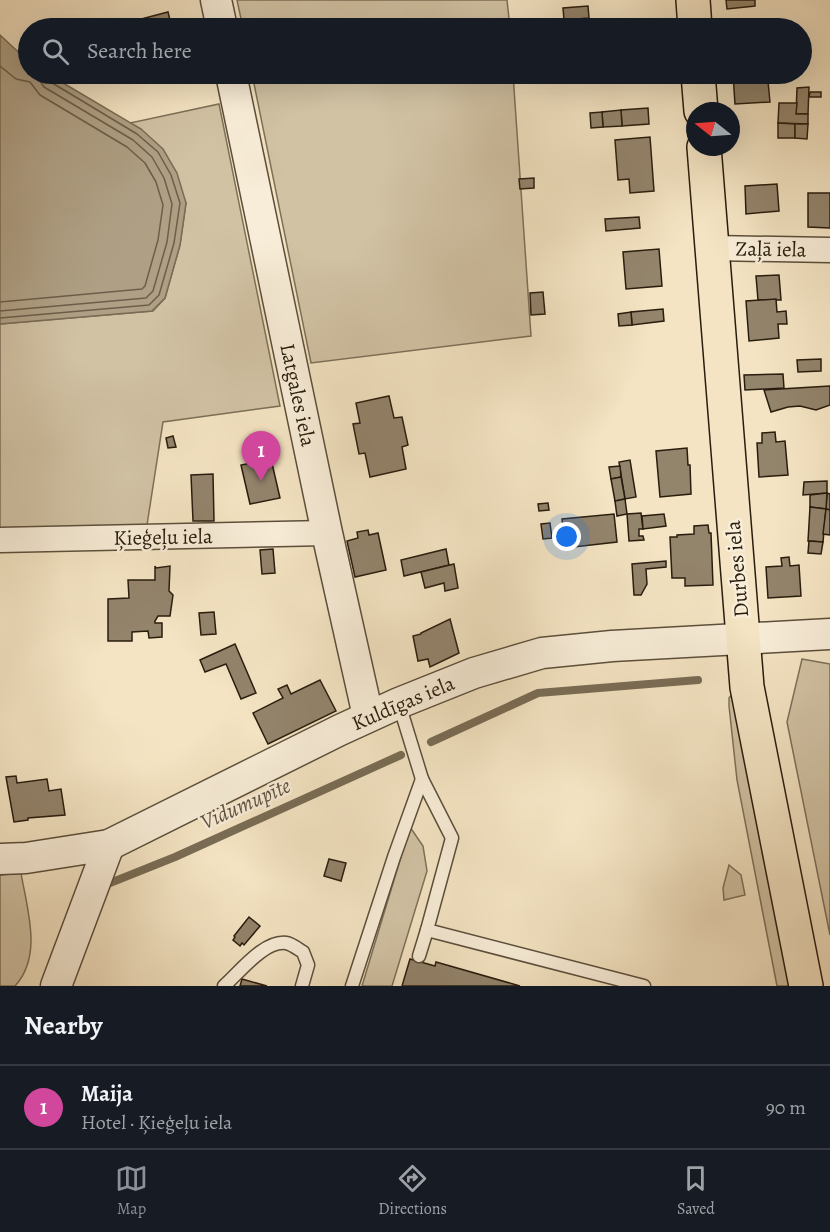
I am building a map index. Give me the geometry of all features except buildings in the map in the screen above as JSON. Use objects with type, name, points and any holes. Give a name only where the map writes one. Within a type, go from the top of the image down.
[{"type":"main road","points":[[693,0],[694,18]]},
{"type":"main road","points":[[699,84],[700,102]]},
{"type":"main road","name":"Durbes iela","points":[[705,156],[747,687],[806,986]]},
{"type":"street","points":[[216,0],[220,18]]},
{"type":"street","name":"Latgales iela","points":[[233,84],[327,533],[368,716]]},
{"type":"street","name":"Zaļā iela","points":[[712,248],[830,250]]},
{"type":"street","name":"Ķieģeļu iela","points":[[0,540],[327,533]]},
{"type":"street","name":"Kuldīgas iela","points":[[0,859],[26,858],[109,845],[368,716],[474,673],[542,653],[612,646],[830,634]]},
{"type":"street","points":[[56,986],[109,845]]},
{"type":"lane","points":[[399,703],[422,779],[452,838],[419,956]]},
{"type":"lane","points":[[352,986],[422,779]]},
{"type":"lane","points":[[427,930],[644,986]]},
{"type":"lane","points":[[224,986],[249,961],[268,947],[285,943],[303,952],[308,965],[302,986]]},
{"type":"shaded area","points":[[237,0],[507,0],[509,18],[241,18]]},
{"type":"shaded area","points":[[254,84],[514,84],[531,336],[311,363]]},
{"type":"shaded area","points":[[219,104],[280,406],[163,422],[147,525],[0,528],[0,324],[153,311],[165,298],[180,245],[186,203],[141,129],[130,123]]},
{"type":"shaded area","points":[[802,659],[830,664],[830,935],[787,722]]},
{"type":"shaded area","points":[[733,693],[793,986],[777,986],[737,780],[729,706],[729,698]]},
{"type":"shaded area","points":[[410,827],[423,846],[427,871],[392,986],[362,986]]},
{"type":"shaded area","points":[[729,865],[741,875],[745,895],[724,900],[723,888]]},
{"type":"shaded area","points":[[21,873],[31,932],[29,961],[24,974],[15,986],[0,986],[0,875]]},
{"type":"water","points":[[0,35],[18,52],[18,84],[65,84],[141,129],[163,149],[177,173],[186,203],[180,245],[165,298],[152,311],[0,324]]},
{"type":"waterway","name":"Vidumupīte","points":[[431,742],[538,693],[698,680]]},
{"type":"waterway","name":"Vidumupīte","points":[[105,885],[175,857],[401,755]]},
{"type":"place","name":"Maija","points":[[261,481]]}]
